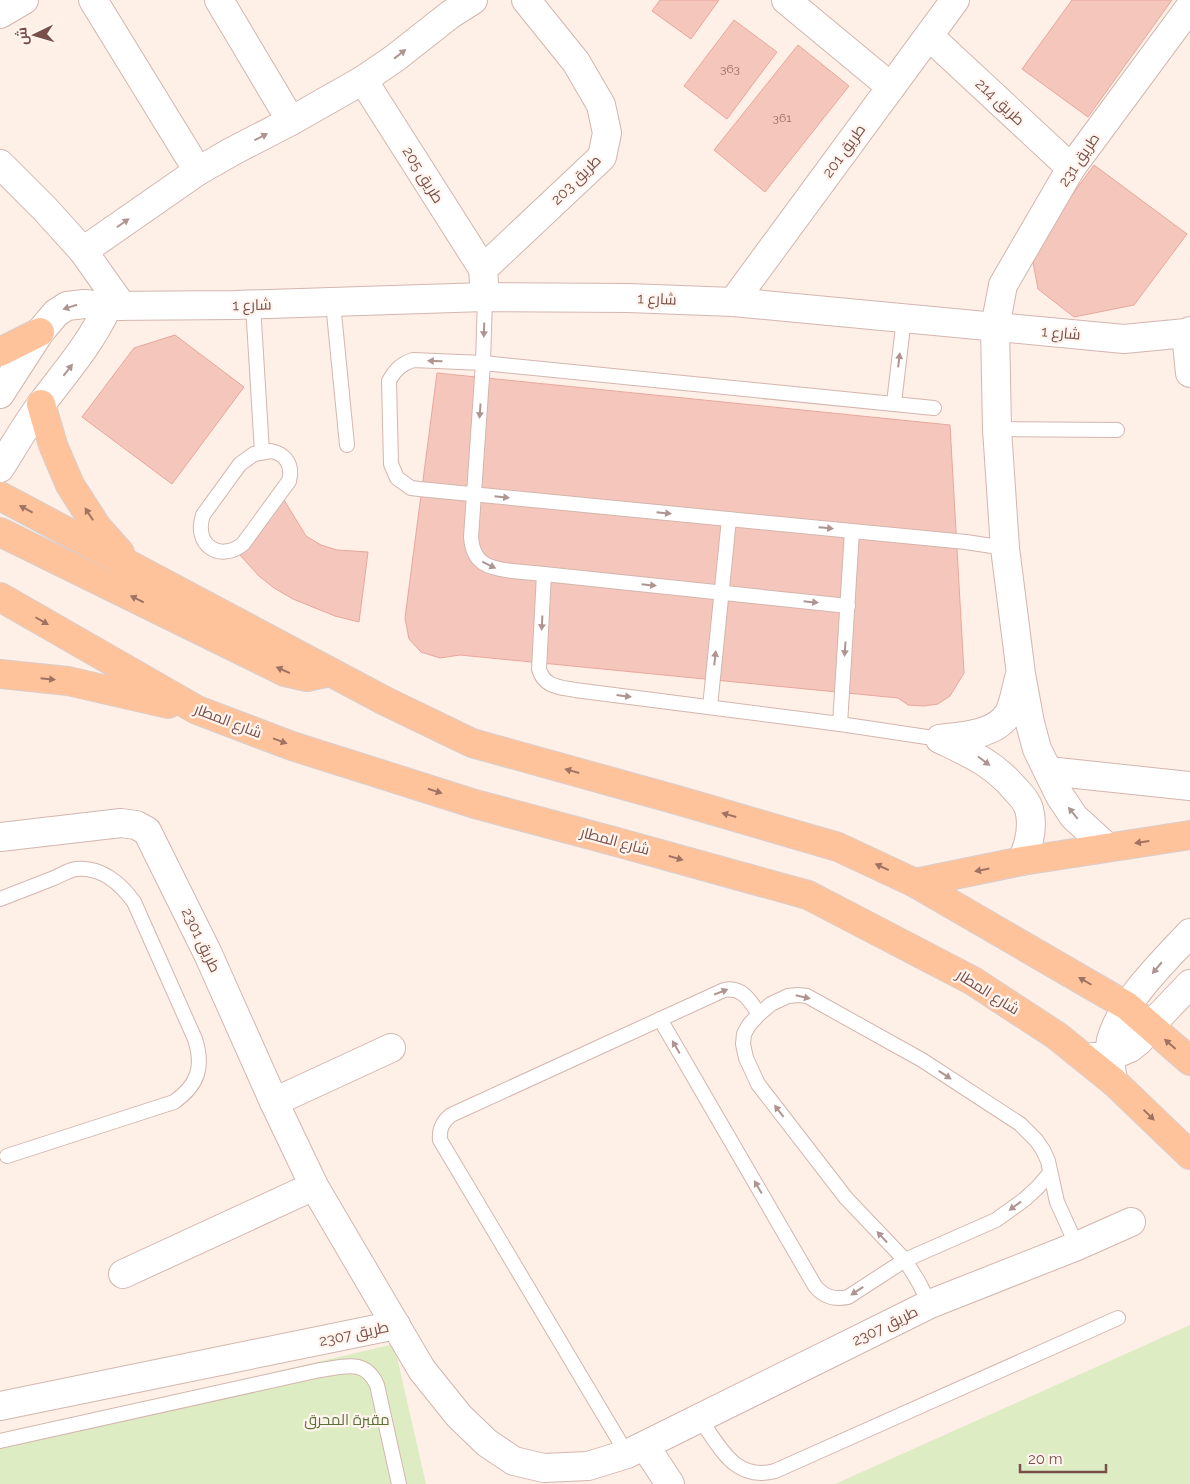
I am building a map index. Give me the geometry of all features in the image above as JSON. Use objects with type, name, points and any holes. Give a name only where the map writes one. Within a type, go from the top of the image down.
[{"type":"main road","points":[[0,352],[40,332]]},
{"type":"main road","points":[[41,404],[53,445],[70,485],[97,527],[131,565]]},
{"type":"main road","points":[[0,496],[385,701],[472,743],[838,847],[915,883],[1127,1006],[1190,1061]]},
{"type":"main road","points":[[0,532],[286,672],[307,678],[330,672]]},
{"type":"main road","name":"شارع المطار","points":[[0,597],[196,710],[292,746],[475,804],[613,840],[808,895],[973,980],[1102,1065],[1190,1154]]},
{"type":"main road","points":[[0,674],[68,682],[196,710]]},
{"type":"main road","points":[[915,883],[1022,861],[1190,835]]},
{"type":"street","points":[[0,14],[24,0]]},
{"type":"street","points":[[93,0],[198,171]]},
{"type":"street","points":[[219,0],[291,121]]},
{"type":"street","name":"طريق 203","points":[[483,270],[602,157],[607,133],[601,105],[576,62],[526,0]]},
{"type":"street","points":[[786,0],[891,87]]},
{"type":"street","name":"طريق 201","points":[[733,302],[955,0]]},
{"type":"street","points":[[83,251],[198,171],[363,80],[395,58],[455,5]]},
{"type":"street","name":"طريق 231","points":[[1107,848],[1074,817],[1060,796],[1037,749],[1030,723],[1020,674],[1005,548],[997,429],[996,327],[1003,286],[1071,168],[1190,7]]},
{"type":"street","name":"طريق 214","points":[[929,36],[1071,168]]},
{"type":"street","name":"طريق 205","points":[[363,80],[483,270]]},
{"type":"street","points":[[0,164],[83,251],[115,306],[41,404],[0,468]]},
{"type":"street","points":[[483,270],[485,297]]},
{"type":"street","name":"شارع 1","points":[[0,394],[40,332],[56,313],[68,306],[84,304],[115,306],[253,305],[485,297],[628,298],[733,302],[1124,339],[1188,332]]},
{"type":"street","points":[[1188,332],[1190,373]]},
{"type":"street","points":[[940,740],[988,730],[1002,721],[1009,712],[1020,674]]},
{"type":"street","points":[[940,740],[977,756],[1006,778],[1029,808],[1031,824],[1030,843],[1022,861]]},
{"type":"street","points":[[1048,771],[1190,786]]},
{"type":"street","name":"طريق 2301","points":[[0,837],[121,823],[136,826],[147,831],[208,954],[314,1186],[396,1325]]},
{"type":"street","points":[[1102,1065],[1116,1027],[1127,1006],[1158,966],[1190,932]]},
{"type":"street","points":[[1102,1065],[1139,1042],[1150,1026],[1190,984]]},
{"type":"street","points":[[274,1102],[392,1048]]},
{"type":"street","points":[[123,1274],[314,1186]]},
{"type":"street","name":"طريق 2307","points":[[0,1406],[396,1325],[422,1370],[459,1416],[487,1443],[514,1461],[544,1468],[588,1466],[636,1450],[930,1304],[1077,1246],[1131,1222]]},
{"type":"street","points":[[636,1450],[670,1484]]},
{"type":"lane","points":[[485,297],[483,363],[471,537],[472,548],[477,558],[485,565],[495,569],[848,606]]},
{"type":"lane","points":[[334,303],[347,445]]},
{"type":"lane","points":[[253,305],[262,452]]},
{"type":"lane","points":[[894,403],[904,318]]},
{"type":"lane","points":[[934,408],[483,363],[414,360],[406,362],[399,367],[389,381],[391,464],[397,478],[411,488],[966,542],[1005,548]]},
{"type":"lane","points":[[997,429],[1117,430]]},
{"type":"lane","points":[[271,450],[279,452],[286,458],[291,473],[289,480],[243,544],[227,552],[210,548],[200,532],[200,523],[204,515],[240,464],[254,454],[262,452],[271,450]]},
{"type":"lane","points":[[710,707],[729,519]]},
{"type":"lane","points":[[840,724],[852,531]]},
{"type":"lane","points":[[544,574],[539,669],[543,679],[548,684],[575,690],[840,724],[940,740]]},
{"type":"lane","points":[[0,899],[76,869],[90,870],[103,874],[115,881],[126,890],[134,902],[195,1039],[200,1060],[194,1082],[185,1094],[174,1102],[7,1156]]},
{"type":"lane","points":[[636,1450],[440,1140],[441,1126],[451,1116],[724,990],[730,989],[742,992],[759,1014]]},
{"type":"lane","points":[[930,1304],[904,1260],[846,1198],[758,1084],[746,1058],[743,1044],[744,1034],[749,1025],[771,1004],[788,996],[807,996],[922,1060],[1020,1124],[1043,1150],[1048,1161],[1056,1202],[1077,1246]]},
{"type":"lane","points":[[660,1019],[819,1291],[832,1298],[848,1297],[904,1260],[996,1220],[1025,1199],[1050,1173]]},
{"type":"lane","points":[[699,1418],[730,1460],[750,1478],[760,1474],[776,1472],[1118,1318]]},
{"type":"lane","points":[[0,1441],[320,1370],[350,1366],[367,1370],[373,1376],[377,1385],[399,1484]]},
{"type":"green space","points":[[1190,1325],[1190,1484],[835,1484]]},
{"type":"green space","name":"مقبرة المحرق","points":[[394,1344],[426,1484],[0,1484],[0,1436]]},
{"type":"building","points":[[660,0],[719,0],[691,39],[652,11]]},
{"type":"building","points":[[1072,0],[1172,0],[1088,117],[1022,69]]},
{"type":"building","points":[[734,20],[777,52],[727,119],[684,86]]},
{"type":"building","points":[[798,45],[849,86],[765,192],[714,150]]},
{"type":"building","points":[[1094,165],[1187,234],[1134,305],[1074,317],[1038,289],[1031,251]]},
{"type":"building","points":[[175,335],[244,387],[172,484],[82,417],[134,348]]},
{"type":"building","points":[[437,373],[950,425],[964,673],[950,696],[938,704],[924,706],[908,705],[898,698],[460,655],[440,658],[421,652],[409,639],[405,618]]},
{"type":"building","points":[[284,500],[306,536],[321,545],[337,550],[368,552],[359,622],[335,616],[293,599],[274,588],[259,576],[239,554]]}]
